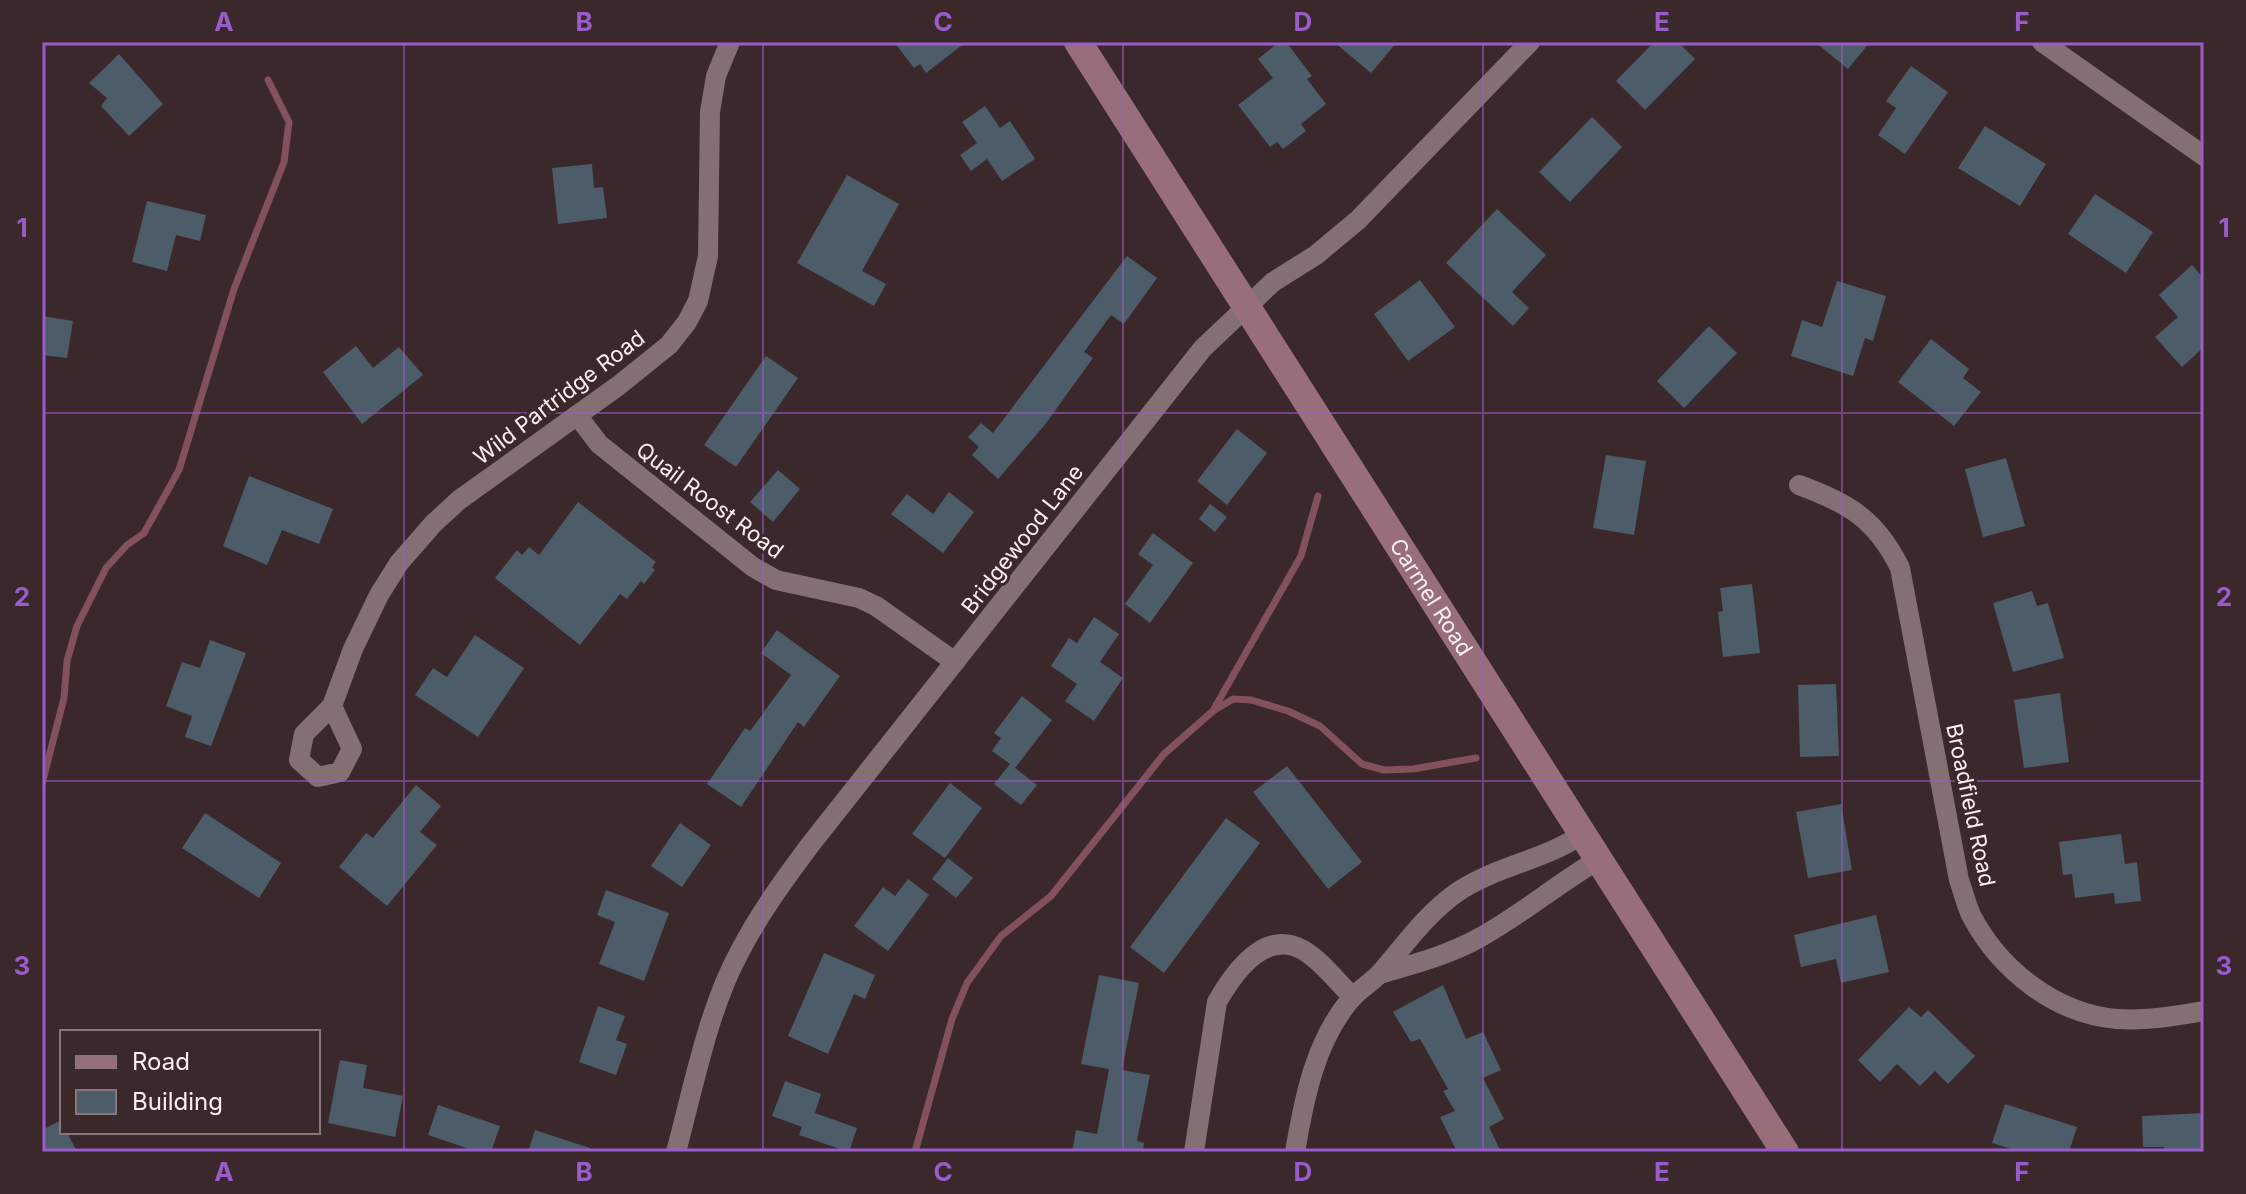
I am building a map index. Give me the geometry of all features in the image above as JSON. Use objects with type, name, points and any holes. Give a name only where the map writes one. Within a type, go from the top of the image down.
[{"type":"main road","name":"Carmel Road","points":[[1078,42],[1785,1152]]},
{"type":"street","name":"Wild Partridge Road","points":[[332,706],[353,649],[379,595],[399,563],[433,524],[459,500],[669,345],[687,322],[698,301],[708,256],[710,112],[716,76],[730,42]]},
{"type":"street","name":"Bridgewood Lane","points":[[676,1152],[722,990],[737,955],[766,904],[1203,348],[1273,282],[1316,255],[1358,220],[1530,42]]},
{"type":"street","points":[[2042,42],[2204,156]]},
{"type":"street","name":"Quail Roost Road","points":[[577,415],[599,444],[753,567],[776,580],[859,598],[876,606],[955,662]]},
{"type":"street","name":"Broadfield Road","points":[[1799,485],[1836,499],[1863,517],[1878,532],[1900,568],[1959,880],[1970,913],[1988,944],[2009,967],[2037,989],[2058,1002],[2092,1014],[2116,1019],[2152,1019],[2204,1011]]},
{"type":"street","points":[[1295,1152],[1302,1110],[1317,1058],[1339,1015],[1353,997],[1380,974],[1414,931],[1460,890],[1560,849],[1581,835]]},
{"type":"street","points":[[1380,974],[1476,940],[1598,860]]},
{"type":"street","points":[[1194,1152],[1217,1002],[1229,982],[1255,952],[1274,946],[1301,949],[1353,997]]},
{"type":"building","points":[[894,42],[966,42],[926,73],[920,64],[914,68]]},
{"type":"building","points":[[1279,42],[1286,42],[1312,76],[1307,79],[1326,104],[1301,124],[1306,131],[1283,149],[1277,142],[1270,147],[1238,105],[1273,78],[1258,59]]},
{"type":"building","points":[[1334,42],[1397,42],[1371,73]]},
{"type":"building","points":[[1654,42],[1678,42],[1695,59],[1645,110],[1616,81]]},
{"type":"building","points":[[1815,42],[1870,42],[1848,69]]},
{"type":"building","points":[[119,54],[163,104],[129,136],[101,106],[107,98],[89,83]]},
{"type":"building","points":[[1911,66],[1948,92],[1905,154],[1878,135],[1896,108],[1886,101]]},
{"type":"building","points":[[985,106],[1000,128],[1010,121],[1035,159],[1002,181],[987,159],[971,171],[960,155],[977,143],[962,122]]},
{"type":"building","points":[[1592,117],[1622,147],[1570,202],[1539,172]]},
{"type":"building","points":[[1985,126],[2046,164],[2020,206],[1958,168]]},
{"type":"building","points":[[592,164],[594,188],[603,187],[607,218],[558,224],[552,168]]},
{"type":"building","points":[[847,175],[899,204],[862,271],[886,284],[874,306],[797,263]]},
{"type":"building","points":[[2095,194],[2153,232],[2126,273],[2068,234]]},
{"type":"building","points":[[147,201],[206,215],[200,241],[176,235],[167,271],[132,262]]},
{"type":"building","points":[[1497,209],[1546,255],[1512,292],[1529,308],[1513,326],[1446,263]]},
{"type":"building","points":[[1127,256],[1157,278],[1124,324],[1111,315],[1084,352],[1093,358],[1044,426],[998,479],[972,455],[979,447],[968,437],[981,423],[993,433]]},
{"type":"building","points":[[2192,265],[2204,279],[2204,347],[2182,367],[2155,337],[2178,317],[2159,295]]},
{"type":"building","points":[[1420,280],[1455,327],[1408,361],[1374,314]]},
{"type":"building","points":[[1837,281],[1886,296],[1873,341],[1865,338],[1853,376],[1791,356],[1802,320],[1822,327]]},
{"type":"building","points":[[42,316],[73,321],[67,358],[42,355]]},
{"type":"building","points":[[1709,326],[1737,353],[1684,408],[1657,381]]},
{"type":"building","points":[[1931,339],[1969,369],[1963,378],[1981,392],[1954,426],[1898,382]]},
{"type":"building","points":[[356,346],[373,368],[399,347],[423,375],[362,424],[323,372]]},
{"type":"building","points":[[766,356],[798,378],[736,467],[704,445]]},
{"type":"building","points":[[1237,429],[1267,453],[1227,505],[1197,481]]},
{"type":"building","points":[[1606,455],[1646,461],[1634,535],[1593,528]]},
{"type":"building","points":[[2006,458],[2025,526],[1983,537],[1965,469]]},
{"type":"building","points":[[778,470],[800,489],[773,522],[750,502]]},
{"type":"building","points":[[249,476],[333,509],[319,544],[282,530],[267,565],[223,546]]},
{"type":"building","points":[[949,492],[974,512],[943,553],[891,514],[907,494],[933,514]]},
{"type":"building","points":[[578,502],[656,562],[652,567],[655,570],[644,584],[641,581],[627,599],[620,594],[580,645],[495,578],[517,550],[522,555],[529,547],[539,555]]},
{"type":"building","points":[[1210,504],[1227,517],[1215,532],[1199,519]]},
{"type":"building","points":[[1153,533],[1193,563],[1150,623],[1125,604],[1153,565],[1138,554]]},
{"type":"building","points":[[1752,584],[1760,653],[1723,657],[1718,612],[1723,611],[1720,588]]},
{"type":"building","points":[[2032,591],[2037,606],[2048,603],[2064,658],[2013,672],[1993,603]]},
{"type":"building","points":[[1094,617],[1119,634],[1100,662],[1123,678],[1094,721],[1065,701],[1077,684],[1051,666],[1069,638],[1077,643]]},
{"type":"building","points":[[777,630],[840,676],[804,727],[798,722],[741,807],[707,784],[745,728],[750,731],[791,675],[761,653]]},
{"type":"building","points":[[475,635],[524,668],[478,737],[415,695],[433,668],[447,677]]},
{"type":"building","points":[[210,640],[246,653],[211,746],[185,737],[192,716],[166,706],[182,662],[200,668]]},
{"type":"building","points":[[1836,684],[1839,756],[1800,757],[1798,685]]},
{"type":"building","points":[[2060,693],[2069,762],[2024,768],[2014,700]]},
{"type":"building","points":[[1022,696],[1052,720],[1015,768],[1037,785],[1021,805],[994,784],[1010,764],[992,751],[1001,738],[994,733]]},
{"type":"building","points":[[1287,766],[1362,862],[1328,889],[1253,792]]},
{"type":"building","points":[[950,783],[982,808],[945,858],[912,834]]},
{"type":"building","points":[[416,785],[441,806],[420,832],[437,845],[387,906],[339,867],[366,833],[373,838]]},
{"type":"building","points":[[1841,804],[1852,870],[1808,878],[1796,812]]},
{"type":"building","points":[[205,813],[281,863],[259,898],[182,848]]},
{"type":"building","points":[[1226,818],[1260,843],[1164,973],[1130,947]]},
{"type":"building","points":[[680,823],[711,845],[682,887],[651,866]]},
{"type":"building","points":[[2121,834],[2125,864],[2137,862],[2141,901],[2115,904],[2114,893],[2075,898],[2072,874],[2063,875],[2059,842]]},
{"type":"building","points":[[948,858],[973,878],[956,898],[932,879]]},
{"type":"building","points":[[908,879],[929,895],[888,951],[854,926],[883,887],[895,896]]},
{"type":"building","points":[[606,890],[669,913],[644,981],[599,964],[615,922],[597,915]]},
{"type":"building","points":[[1876,915],[1889,972],[1841,983],[1836,959],[1801,967],[1794,935]]},
{"type":"building","points":[[824,953],[875,975],[865,999],[854,994],[828,1054],[788,1036]]},
{"type":"building","points":[[1099,975],[1139,983],[1122,1070],[1150,1075],[1137,1141],[1144,1143],[1143,1152],[1072,1152],[1076,1130],[1097,1134],[1109,1069],[1081,1064]]},
{"type":"building","points":[[1443,985],[1466,1039],[1483,1032],[1501,1070],[1483,1078],[1504,1119],[1489,1127],[1501,1152],[1457,1152],[1440,1117],[1455,1111],[1443,1091],[1448,1089],[1420,1039],[1411,1042],[1393,1012]]},
{"type":"building","points":[[598,1006],[625,1016],[616,1040],[627,1044],[616,1075],[579,1062]]},
{"type":"building","points":[[1909,1007],[1921,1017],[1928,1010],[1975,1056],[1948,1084],[1935,1071],[1920,1086],[1897,1064],[1880,1082],[1858,1060]]},
{"type":"building","points":[[340,1060],[367,1065],[363,1088],[403,1096],[395,1137],[328,1123]]},
{"type":"building","points":[[785,1081],[821,1094],[815,1113],[857,1128],[849,1152],[799,1135],[802,1127],[772,1116]]},
{"type":"building","points":[[2005,1104],[2077,1127],[2069,1152],[2021,1152],[1992,1143]]},
{"type":"building","points":[[438,1105],[500,1126],[491,1152],[478,1152],[428,1135]]},
{"type":"building","points":[[2204,1113],[2204,1152],[2164,1152],[2164,1147],[2143,1147],[2142,1116]]},
{"type":"building","points":[[60,1121],[60,1134],[68,1134],[77,1152],[42,1152],[42,1130]]},
{"type":"building","points":[[535,1130],[590,1148],[589,1152],[528,1152]]},
{"type":"waterway","points":[[42,784],[64,698],[67,661],[77,626],[106,568],[127,545],[144,533],[179,470],[234,289],[284,162],[289,122],[268,80]]},
{"type":"waterway","points":[[1214,709],[1301,556],[1318,496]]},
{"type":"waterway","points":[[915,1152],[952,1019],[967,983],[1001,936],[1051,896],[1164,754],[1213,711],[1233,699],[1251,700],[1288,711],[1320,726],[1362,764],[1384,770],[1413,769],[1476,758]]}]
